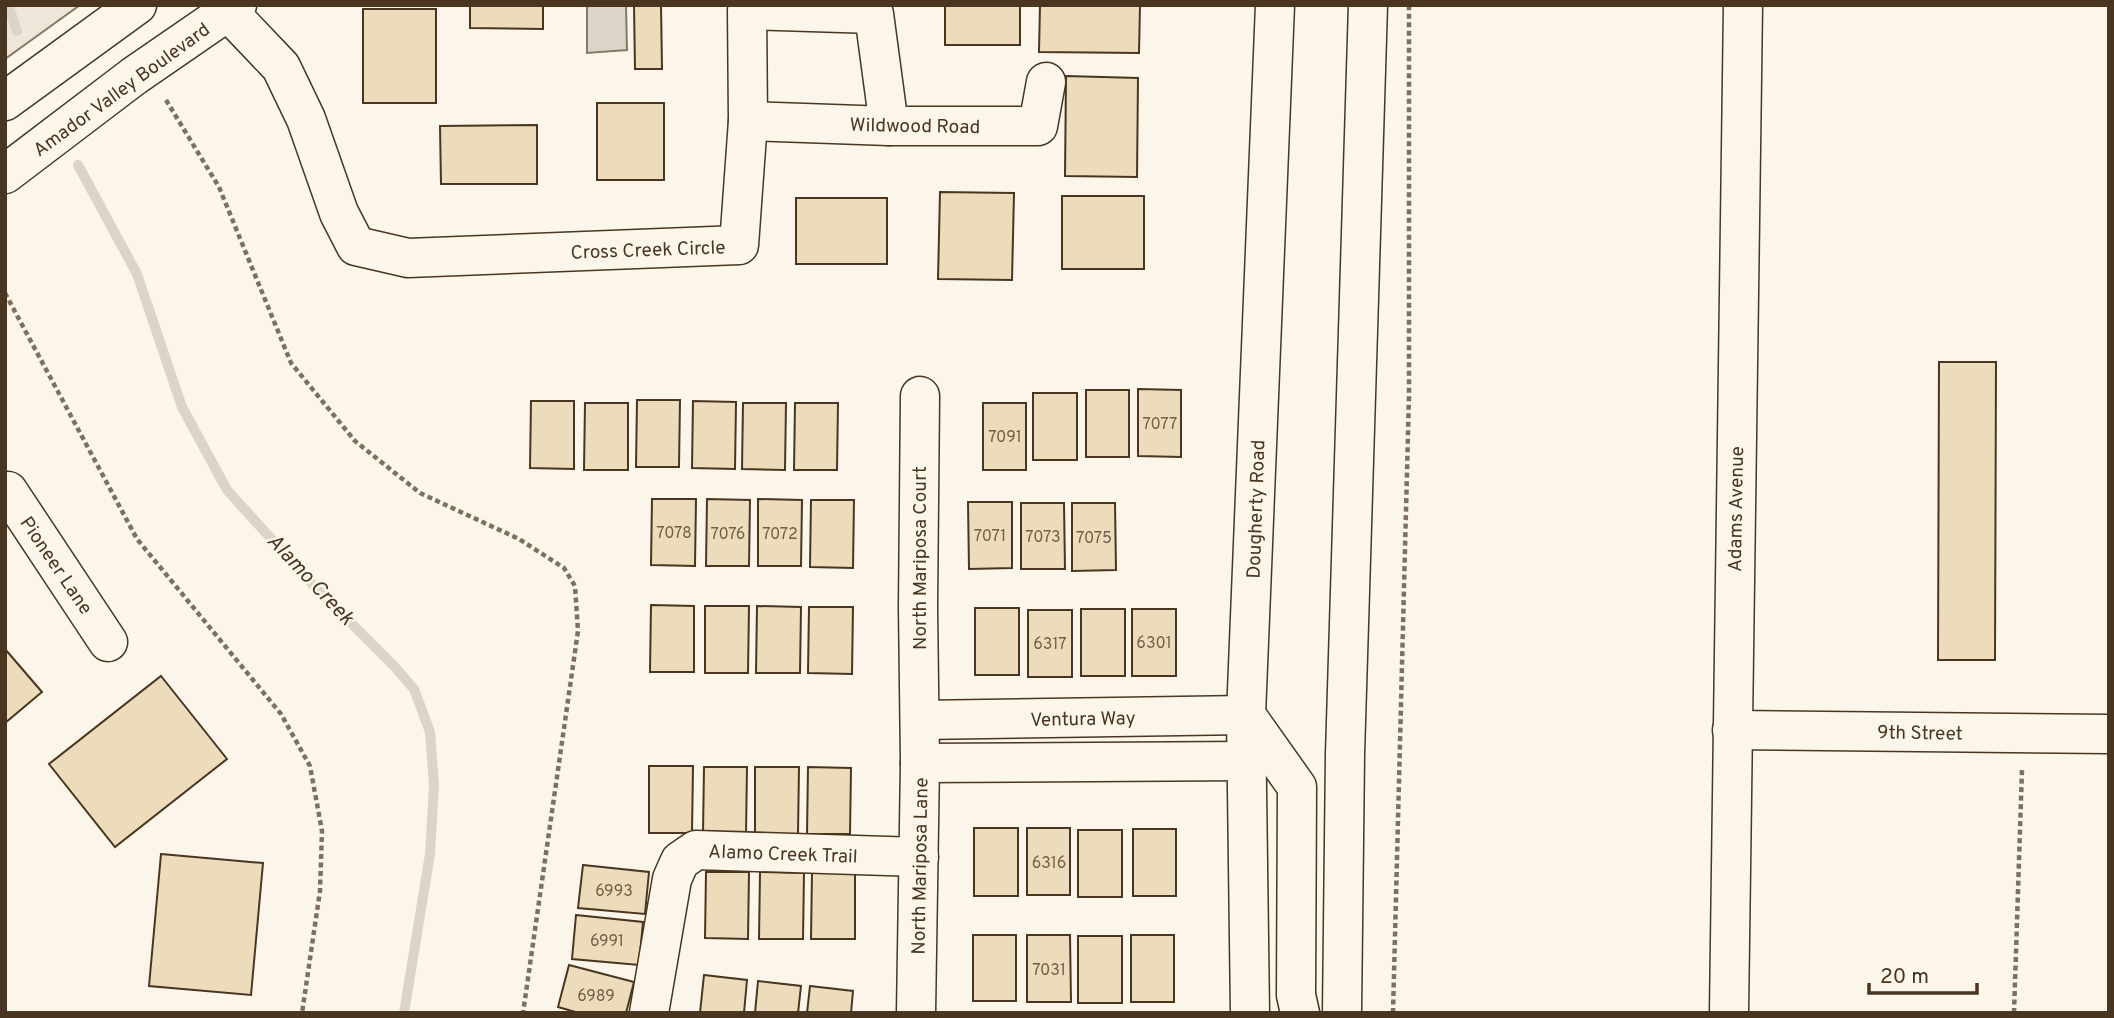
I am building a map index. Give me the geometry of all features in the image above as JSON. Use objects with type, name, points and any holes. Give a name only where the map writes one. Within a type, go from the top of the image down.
[{"type":"street","points":[[5,101],[137,5]]},
{"type":"street","name":"Dougherty Road","points":[[1250,1013],[1246,715],[1275,5]]},
{"type":"street","points":[[1342,1013],[1345,740],[1368,5]]},
{"type":"street","name":"Adams Avenue","points":[[1729,1013],[1743,5]]},
{"type":"street","name":"Cross Creek Circle","points":[[229,8],[281,67],[306,119],[339,213],[356,246],[408,258],[739,245],[748,121],[747,10],[874,14],[888,126]]},
{"type":"street","name":"Amador Valley Boulevard","points":[[5,174],[229,8]]},
{"type":"street","name":"Wildwood Road","points":[[748,121],[888,126],[1038,126],[1046,82]]},
{"type":"street","name":"North Mariposa Court","points":[[920,396],[920,720]]},
{"type":"street","name":"Pioneer Lane","points":[[5,493],[8,491],[108,642]]},
{"type":"street","points":[[1246,715],[1297,787],[1296,995],[1300,1013]]},
{"type":"street","name":"Ventura Way","points":[[920,720],[1246,715]]},
{"type":"street","name":"North Mariposa Lane","points":[[916,1013],[920,720]]},
{"type":"street","name":"9th Street","points":[[1732,730],[2109,734]]},
{"type":"street","points":[[920,763],[1246,761]]},
{"type":"street","name":"Alamo Creek Trail","points":[[649,1013],[672,879],[680,861],[696,850],[919,857]]},
{"type":"path","points":[[1393,1013],[1409,395],[1409,5]]},
{"type":"path","points":[[162,93],[219,187],[291,363],[355,441],[420,493],[519,540],[564,568],[575,586],[578,631],[523,1013]]},
{"type":"path","points":[[5,293],[138,539],[281,714],[310,766],[322,843],[320,891],[302,1013]]},
{"type":"path","points":[[2014,1013],[2024,733]]},
{"type":"shaded area","points":[[5,5],[80,5],[5,59]]},
{"type":"shaded area","points":[[626,5],[627,50],[587,53],[587,7]]},
{"type":"building","points":[[470,5],[543,5],[543,29],[470,28]]},
{"type":"building","points":[[634,5],[661,5],[662,69],[635,69]]},
{"type":"building","points":[[945,5],[1020,5],[1020,45],[945,45]]},
{"type":"building","points":[[1040,5],[1140,5],[1139,53],[1039,52]]},
{"type":"building","points":[[363,9],[436,9],[436,103],[363,103]]},
{"type":"building","points":[[1066,76],[1138,78],[1137,177],[1065,176]]},
{"type":"building","points":[[597,103],[664,103],[664,180],[597,180]]},
{"type":"building","points":[[537,125],[537,184],[441,184],[440,126]]},
{"type":"building","points":[[940,192],[1014,193],[1012,280],[938,279]]},
{"type":"building","points":[[1062,196],[1144,196],[1144,269],[1062,269]]},
{"type":"building","points":[[796,198],[887,198],[887,264],[796,264]]},
{"type":"building","points":[[1939,362],[1996,362],[1995,660],[1938,660]]},
{"type":"building","points":[[1138,389],[1181,390],[1181,457],[1138,456]]},
{"type":"building","points":[[1086,390],[1129,390],[1129,457],[1086,457]]},
{"type":"building","points":[[1033,393],[1077,393],[1077,460],[1033,460]]},
{"type":"building","points":[[637,400],[680,400],[679,467],[636,467]]},
{"type":"building","points":[[531,401],[574,401],[574,469],[530,468]]},
{"type":"building","points":[[693,401],[736,402],[735,469],[692,468]]},
{"type":"building","points":[[585,403],[628,403],[628,470],[584,470]]},
{"type":"building","points":[[743,403],[786,403],[785,470],[742,469]]},
{"type":"building","points":[[795,403],[838,403],[837,470],[794,470]]},
{"type":"building","points":[[983,403],[1026,403],[1026,470],[983,470]]},
{"type":"building","points":[[652,499],[696,499],[695,566],[651,565]]},
{"type":"building","points":[[707,499],[750,500],[749,566],[706,566]]},
{"type":"building","points":[[758,499],[802,500],[801,566],[758,566]]},
{"type":"building","points":[[811,500],[854,500],[853,568],[810,567]]},
{"type":"building","points":[[968,502],[1012,502],[1012,568],[969,569]]},
{"type":"building","points":[[1021,503],[1064,503],[1065,569],[1021,569]]},
{"type":"building","points":[[1072,503],[1115,503],[1116,570],[1072,571]]},
{"type":"building","points":[[651,605],[694,606],[694,672],[650,672]]},
{"type":"building","points":[[705,606],[749,606],[748,673],[705,673]]},
{"type":"building","points":[[757,606],[801,607],[800,673],[756,673]]},
{"type":"building","points":[[809,607],[853,607],[852,674],[808,673]]},
{"type":"building","points":[[975,608],[1019,608],[1019,675],[975,675]]},
{"type":"building","points":[[1081,609],[1125,609],[1125,676],[1081,676]]},
{"type":"building","points":[[1132,609],[1176,609],[1176,676],[1132,676]]},
{"type":"building","points":[[1028,610],[1072,610],[1072,677],[1028,677]]},
{"type":"building","points":[[5,649],[42,692],[5,723]]},
{"type":"building","points":[[161,676],[227,759],[115,847],[49,764]]},
{"type":"building","points":[[649,766],[693,766],[692,833],[649,833]]},
{"type":"building","points":[[704,767],[747,767],[746,834],[703,833]]},
{"type":"building","points":[[755,767],[799,767],[798,834],[755,834]]},
{"type":"building","points":[[808,767],[851,768],[850,834],[807,834]]},
{"type":"building","points":[[974,828],[1018,828],[1018,896],[974,896]]},
{"type":"building","points":[[1027,828],[1070,828],[1070,895],[1027,895]]},
{"type":"building","points":[[1133,829],[1176,829],[1176,896],[1133,896]]},
{"type":"building","points":[[1078,830],[1122,830],[1122,897],[1078,897]]},
{"type":"building","points":[[161,854],[263,863],[251,995],[149,986]]},
{"type":"building","points":[[583,865],[649,872],[645,914],[578,908]]},
{"type":"building","points":[[706,872],[749,872],[748,939],[705,938]]},
{"type":"building","points":[[760,872],[804,873],[803,939],[759,939]]},
{"type":"building","points":[[812,872],[855,873],[855,939],[811,939]]},
{"type":"building","points":[[576,915],[643,922],[639,965],[572,959]]},
{"type":"building","points":[[973,935],[1016,935],[1016,1001],[973,1001]]},
{"type":"building","points":[[1027,935],[1070,935],[1071,1002],[1027,1002]]},
{"type":"building","points":[[1131,935],[1174,935],[1174,1002],[1131,1002]]},
{"type":"building","points":[[1078,936],[1122,936],[1122,1003],[1078,1003]]},
{"type":"building","points":[[569,965],[634,982],[626,1013],[579,1013],[558,1007]]},
{"type":"building","points":[[704,975],[747,980],[744,1013],[700,1013]]},
{"type":"building","points":[[758,981],[801,986],[798,1013],[755,1013]]},
{"type":"building","points":[[810,986],[853,991],[851,1013],[807,1013]]},
{"type":"waterway","name":"Alamo Creek","points":[[8,5],[17,31]]},
{"type":"waterway","name":"Alamo Creek","points":[[78,165],[137,274],[182,407],[227,490],[314,586],[414,689],[430,732],[434,785],[430,854],[404,1013]]}]
